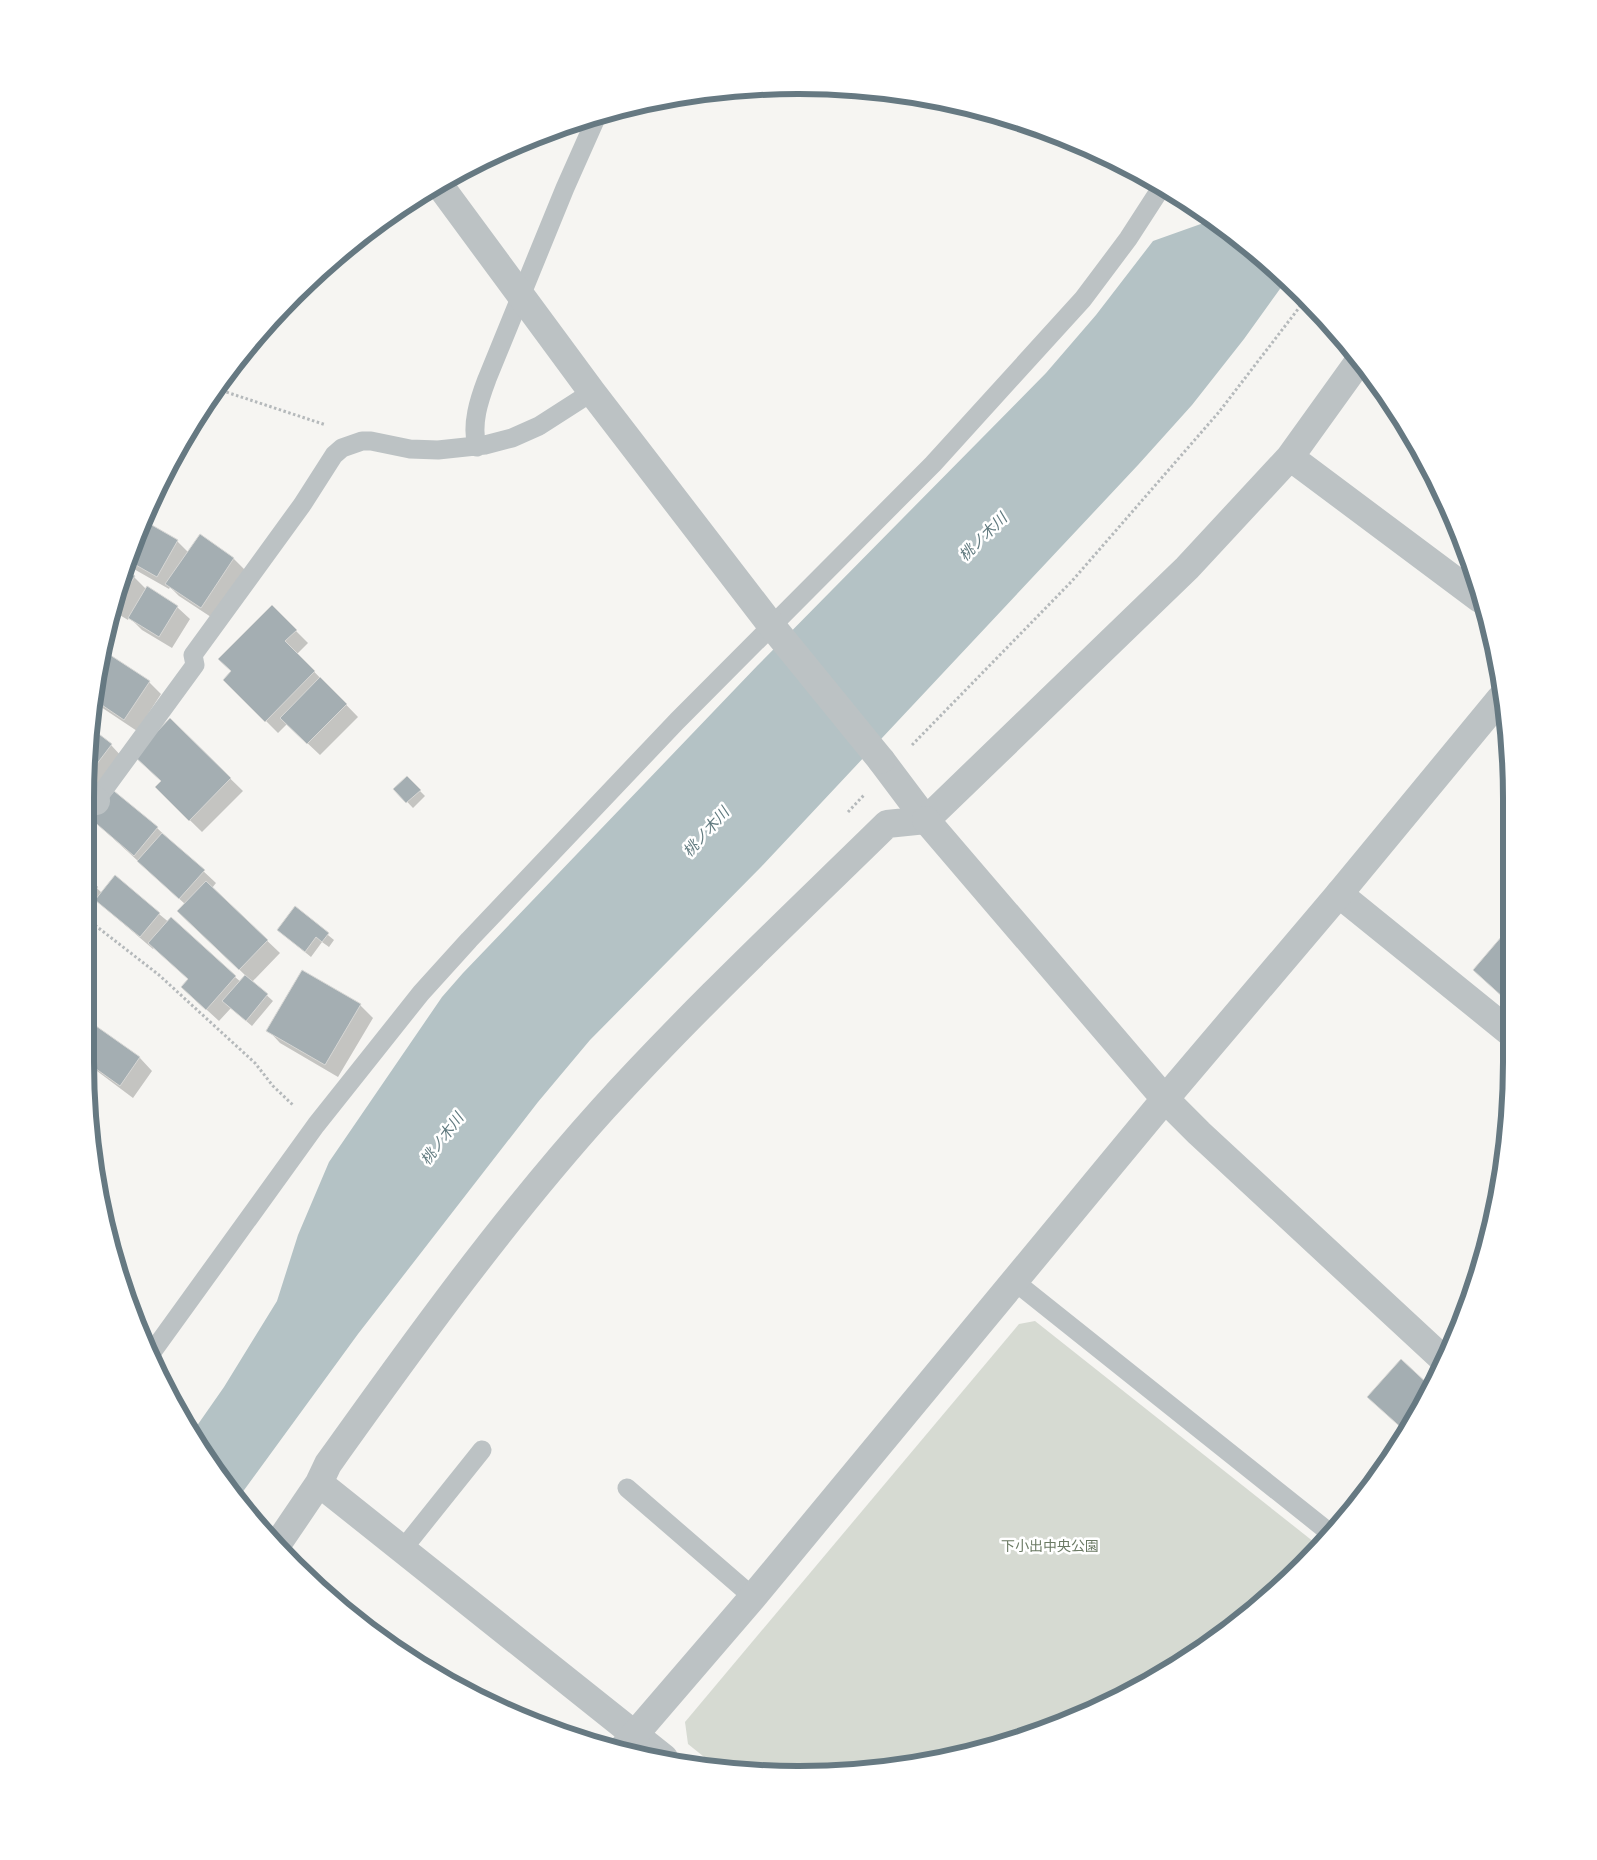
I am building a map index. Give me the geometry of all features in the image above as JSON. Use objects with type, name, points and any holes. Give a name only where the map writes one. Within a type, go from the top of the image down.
[{"type":"street","points":[[443,190],[592,392],[773,627],[881,760],[926,820],[1165,1099],[1199,1133],[1439,1355]]},
{"type":"street","points":[[281,1539],[319,1483],[328,1464],[425,1329],[528,1198],[603,1110],[687,1021],[887,824],[926,820],[1187,568],[1290,456],[1355,365]]},
{"type":"street","points":[[1290,456],[1472,593]]},
{"type":"street","points":[[630,1740],[753,1597],[1165,1099],[1339,894],[1496,703]]},
{"type":"street","points":[[1339,894],[1503,1027]]},
{"type":"street","points":[[319,1483],[630,1740],[649,1750]]},
{"type":"lane","points":[[477,447],[474,438],[477,407],[487,379],[565,188],[593,125]]},
{"type":"lane","points":[[155,1348],[316,1125],[421,994],[469,940],[677,721],[773,627],[933,464],[1083,300],[1128,239],[1158,193]]},
{"type":"lane","points":[[94,800],[195,665],[193,655],[302,505],[334,454],[352,444],[371,441],[410,449],[438,450],[477,447],[512,438],[539,426],[592,392]]},
{"type":"lane","points":[[1014,1281],[1325,1529]]},
{"type":"lane","points":[[402,1550],[482,1450]]},
{"type":"lane","points":[[627,1488],[753,1597]]},
{"type":"path","points":[[224,391],[337,428],[344,432],[352,444]]},
{"type":"path","points":[[94,924],[159,975],[255,1063],[273,1086],[316,1125]]},
{"type":"green space","name":"下小出中央公園","points":[[1035,1321],[1314,1542],[1297,1560],[1228,1621],[1190,1647],[1151,1672],[1110,1694],[1068,1713],[1025,1729],[936,1753],[845,1765],[752,1765],[708,1760],[688,1744],[685,1722],[1019,1324]]},
{"type":"water","name":"桃ノ木川","points":[[1204,223],[1228,239],[1282,286],[1244,339],[1192,405],[1138,465],[761,867],[590,1040],[538,1102],[358,1334],[241,1494],[196,1427],[224,1387],[277,1301],[298,1235],[329,1162],[442,997],[758,665],[1046,373],[1096,315],[1153,241]]},
{"type":"building","points":[[149,524],[178,540],[157,577],[134,564]]},
{"type":"building","points":[[200,534],[234,558],[201,608],[165,584]]},
{"type":"building","points":[[131,573],[135,576],[125,592]]},
{"type":"building","points":[[147,586],[178,606],[159,637],[128,618]]},
{"type":"building","points":[[272,605],[297,630],[285,641],[315,671],[265,722],[223,680],[231,671],[218,659]]},
{"type":"building","points":[[109,654],[150,681],[124,720],[100,704]]},
{"type":"building","points":[[320,677],[347,704],[307,744],[280,718]]},
{"type":"building","points":[[170,718],[231,778],[189,821],[155,787],[161,781],[134,756]]},
{"type":"building","points":[[97,733],[112,744],[95,767]]},
{"type":"building","points":[[407,776],[421,790],[406,803],[393,789]]},
{"type":"building","points":[[114,791],[158,827],[134,856],[94,822],[94,815]]},
{"type":"building","points":[[162,833],[205,870],[179,899],[137,861]]},
{"type":"building","points":[[115,875],[160,913],[140,937],[95,900]]},
{"type":"building","points":[[206,881],[268,940],[239,970],[177,911]]},
{"type":"building","points":[[94,884],[98,887],[94,892]]},
{"type":"building","points":[[295,906],[329,933],[322,942],[316,937],[305,952],[277,930]]},
{"type":"building","points":[[171,917],[236,976],[206,1010],[181,987],[188,979],[148,943]]},
{"type":"building","points":[[1503,935],[1503,997],[1473,970]]},
{"type":"building","points":[[302,970],[361,1004],[325,1065],[266,1031]]},
{"type":"building","points":[[245,975],[268,994],[246,1021],[222,1001]]},
{"type":"building","points":[[96,1026],[140,1057],[120,1086],[94,1068],[94,1029]]},
{"type":"building","points":[[1401,1359],[1426,1382],[1401,1427],[1367,1397]]}]
